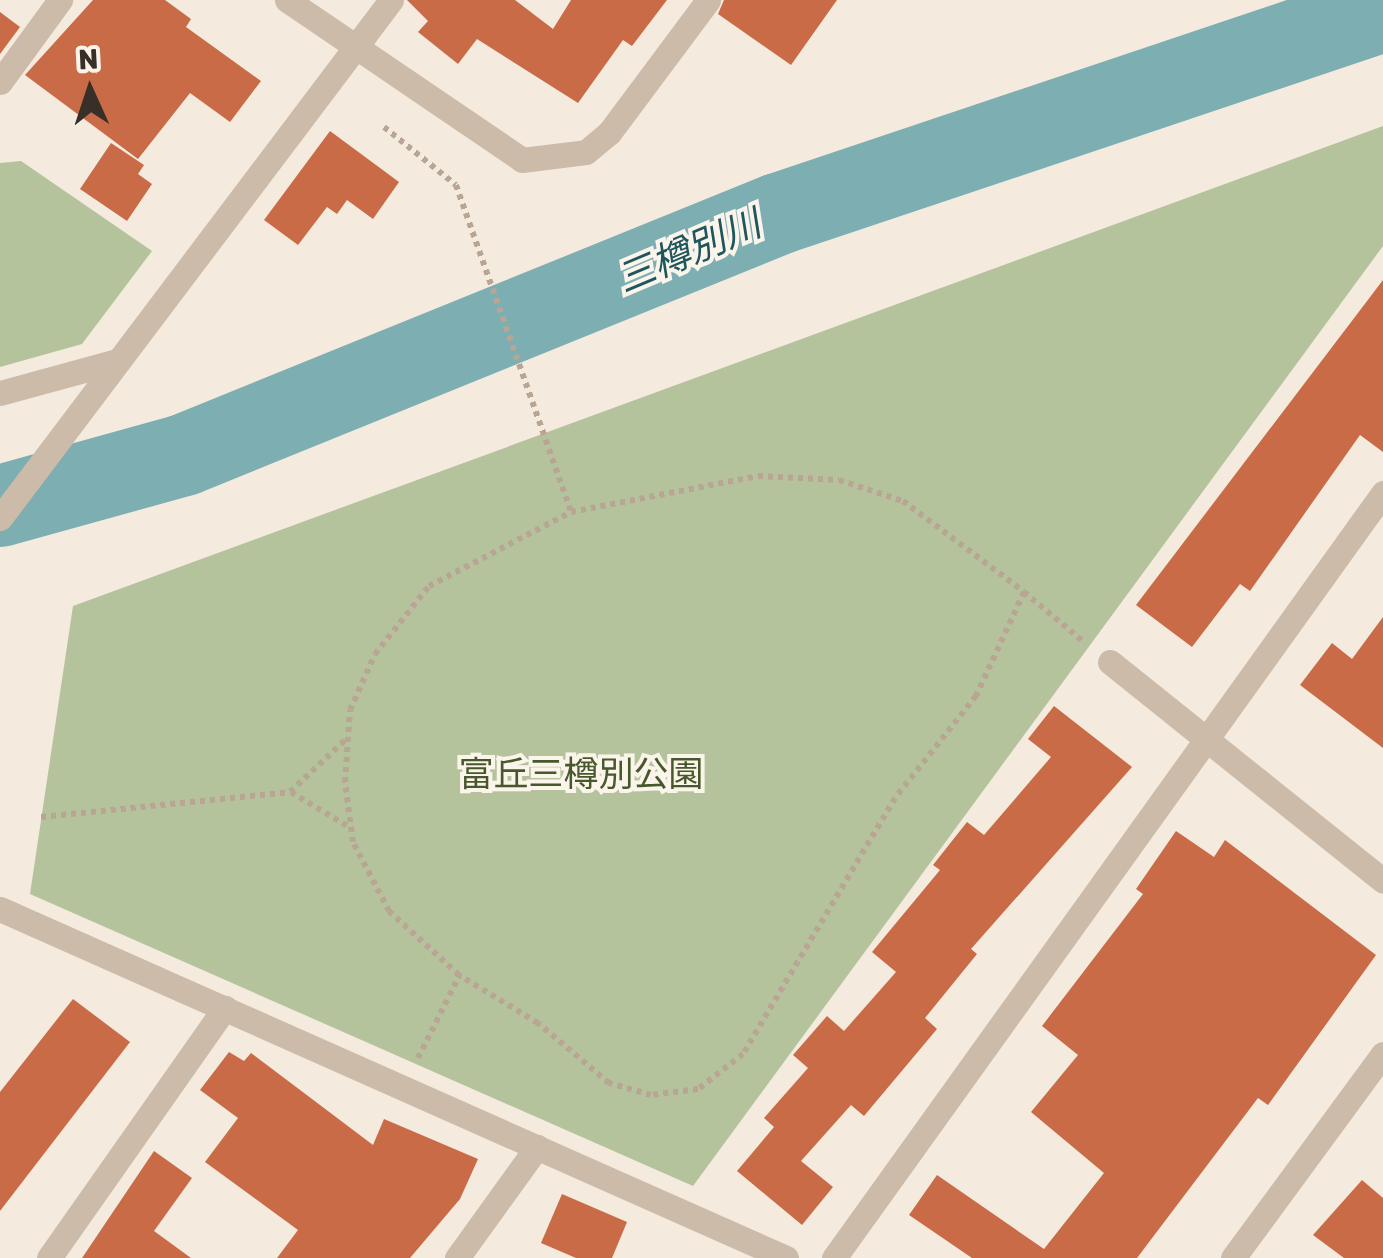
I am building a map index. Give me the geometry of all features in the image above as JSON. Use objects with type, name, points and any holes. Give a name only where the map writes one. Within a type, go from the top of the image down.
[{"type":"street","points":[[0,82],[60,0]]},
{"type":"street","points":[[287,0],[522,160],[586,152],[708,0]]},
{"type":"street","points":[[0,518],[391,0]]},
{"type":"street","points":[[0,393],[117,361]]},
{"type":"street","points":[[834,1258],[1383,494]]},
{"type":"street","points":[[1110,662],[1383,881]]},
{"type":"street","points":[[0,909],[786,1258]]},
{"type":"street","points":[[50,1258],[225,1008]]},
{"type":"street","points":[[1233,1258],[1383,1054]]},
{"type":"street","points":[[457,1258],[537,1147]]},
{"type":"path","points":[[384,127],[456,185],[571,512]]},
{"type":"path","points":[[1024,592],[976,696],[895,798],[743,1054],[698,1089],[651,1095],[609,1083],[459,976],[389,912],[352,829],[348,736],[375,654],[429,586],[571,512],[758,476],[839,480],[903,500],[1024,592],[1110,662]]},
{"type":"path","points":[[290,792],[348,736]]},
{"type":"path","points":[[41,817],[290,792],[352,829]]},
{"type":"path","points":[[415,1064],[459,976]]},
{"type":"green space","name":"富丘三樽別公園","points":[[1383,126],[1383,246],[693,1186],[30,894],[73,606]]},
{"type":"green space","points":[[21,161],[152,251],[82,344],[0,367],[0,163]]},
{"type":"building","points":[[93,0],[165,0],[191,19],[186,27],[261,81],[230,122],[190,93],[138,159],[25,75]]},
{"type":"building","points":[[407,0],[515,0],[553,29],[571,0],[667,0],[632,46],[623,40],[578,103],[477,39],[458,64],[418,32],[428,21]]},
{"type":"building","points":[[724,0],[837,0],[791,65],[718,14]]},
{"type":"building","points":[[0,12],[20,27],[0,54]]},
{"type":"building","points":[[330,131],[399,182],[373,219],[347,200],[337,214],[327,207],[298,245],[264,220]]},
{"type":"building","points":[[111,143],[144,165],[138,174],[152,184],[127,221],[80,189]]},
{"type":"building","points":[[1383,280],[1383,452],[1360,435],[1250,591],[1240,584],[1192,647],[1136,605]]},
{"type":"building","points":[[1383,617],[1383,748],[1300,685],[1332,643],[1352,659]]},
{"type":"building","points":[[1054,706],[1132,767],[971,949],[977,954],[925,1018],[937,1029],[864,1116],[851,1105],[801,1161],[833,1187],[802,1225],[737,1171],[774,1127],[764,1118],[808,1068],[793,1055],[827,1016],[844,1031],[896,972],[872,952],[940,870],[933,865],[967,822],[984,835],[1051,757],[1028,739]]},
{"type":"building","points":[[1176,831],[1214,857],[1225,840],[1376,955],[1268,1105],[1258,1098],[1137,1258],[972,1258],[909,1215],[937,1175],[1044,1249],[1104,1173],[1031,1112],[1078,1055],[1042,1026],[1143,894],[1136,889]]},
{"type":"building","points":[[73,999],[130,1042],[0,1211],[0,1092]]},
{"type":"building","points":[[229,1052],[244,1061],[251,1053],[373,1145],[384,1119],[478,1159],[460,1199],[410,1258],[277,1258],[298,1230],[205,1162],[238,1118],[200,1090]]},
{"type":"building","points":[[154,1151],[192,1178],[154,1231],[191,1258],[82,1258]]},
{"type":"building","points":[[1362,1180],[1383,1198],[1383,1258],[1344,1258],[1313,1235]]},
{"type":"building","points":[[562,1194],[627,1222],[612,1258],[576,1258],[541,1243]]},
{"type":"waterway","name":"三樽別川","points":[[0,506],[184,455],[778,214],[1383,11]]}]
